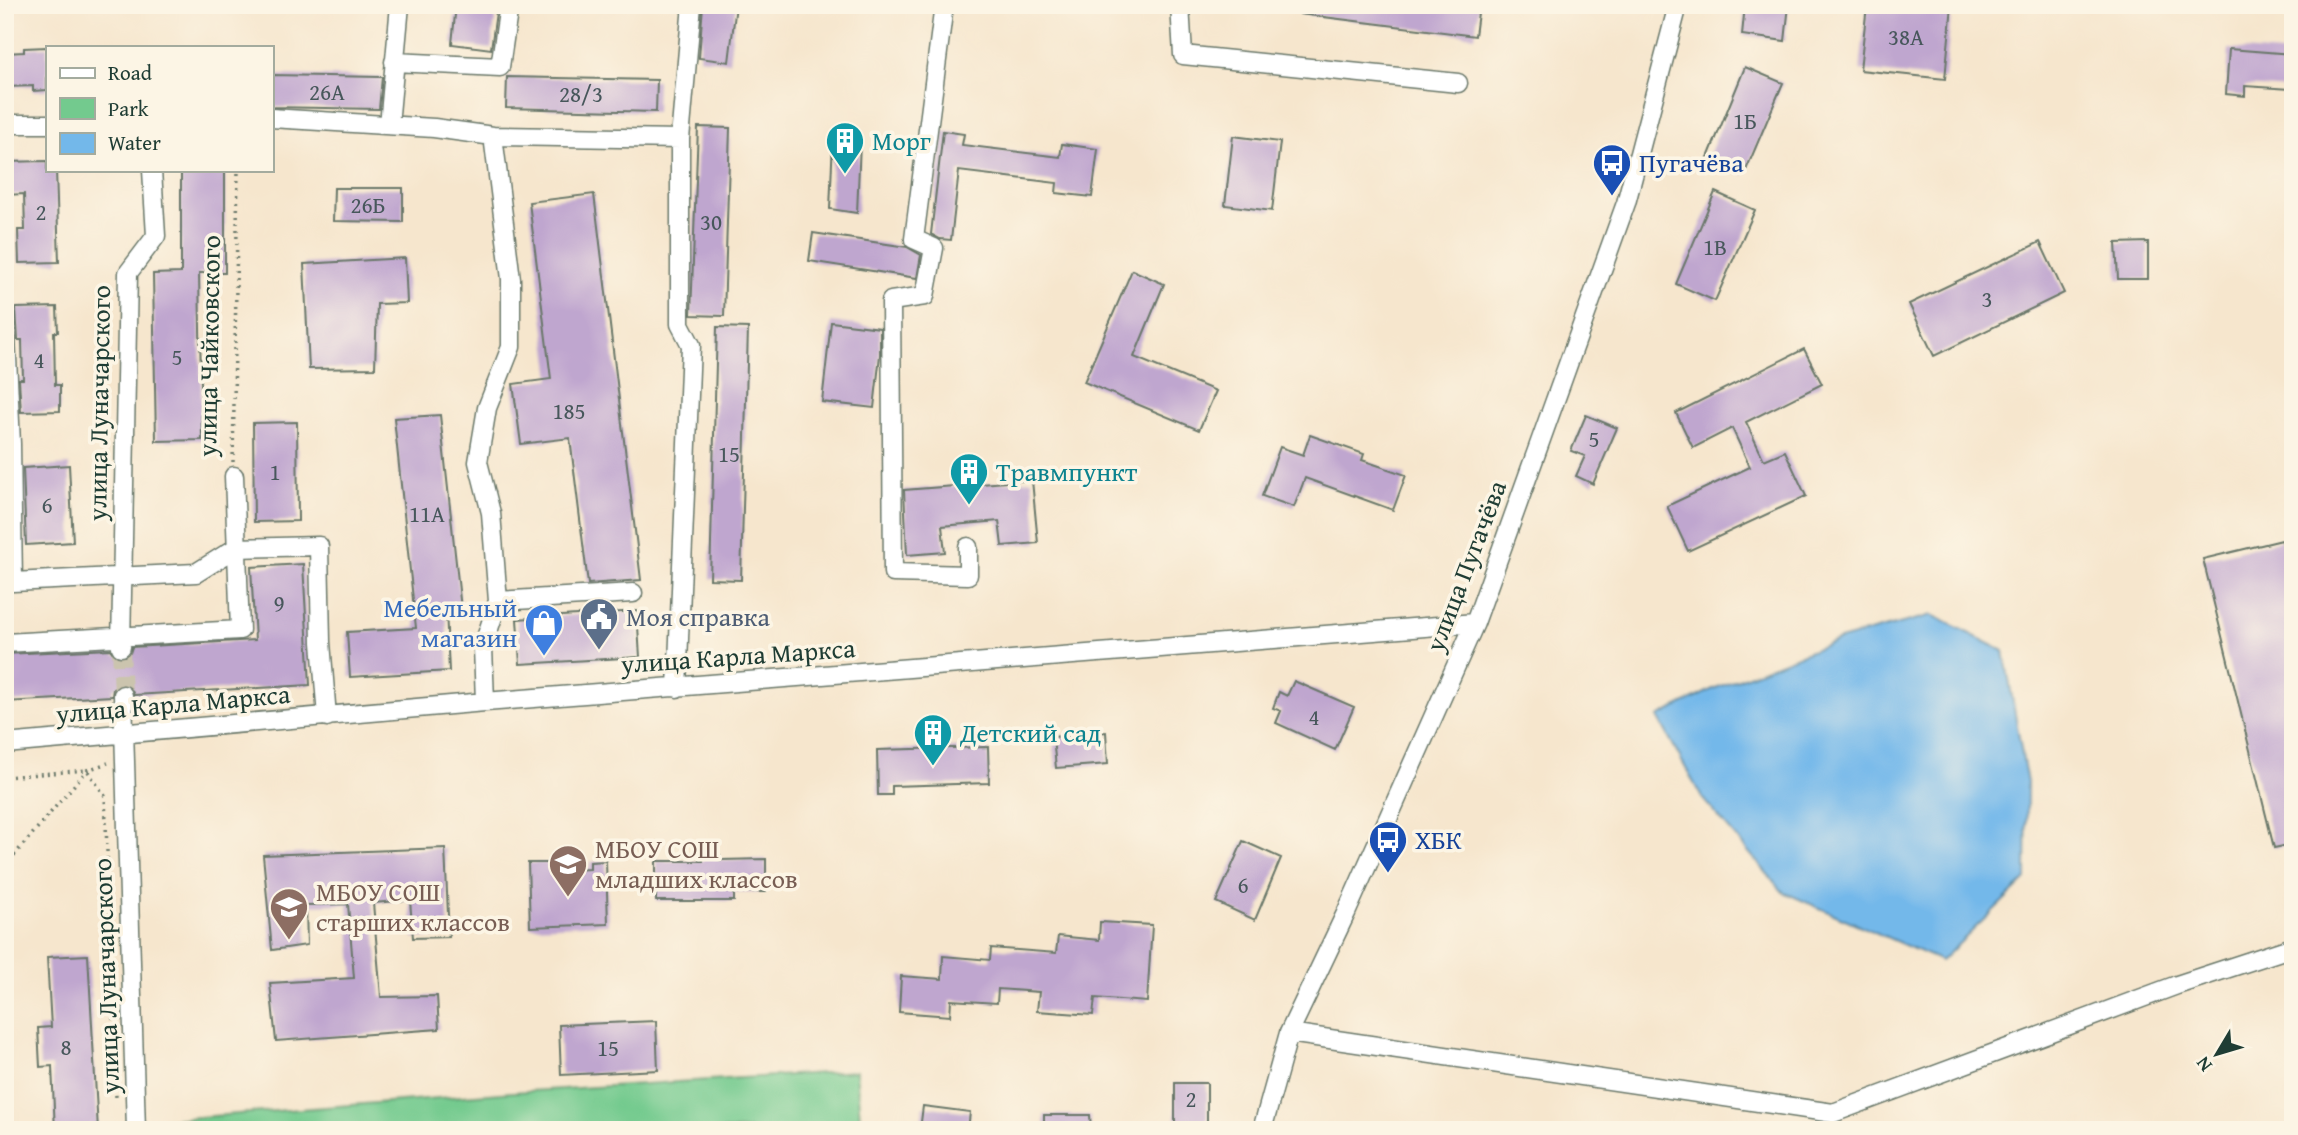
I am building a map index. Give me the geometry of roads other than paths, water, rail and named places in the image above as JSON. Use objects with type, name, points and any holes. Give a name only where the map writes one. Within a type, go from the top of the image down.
[{"type":"street","points":[[389,125],[400,5]]},
{"type":"street","points":[[394,62],[500,67],[509,5]]},
{"type":"street","points":[[677,688],[691,345],[680,324],[680,139],[692,5]]},
{"type":"street","points":[[944,5],[914,239],[934,248],[925,296],[891,300],[892,573],[968,575],[968,547]]},
{"type":"street","points":[[1180,5],[1183,55],[1458,83]]},
{"type":"street","name":"улица Пугачёва","points":[[1262,1130],[1289,1033],[1346,913],[1475,623],[1626,203],[1678,5]]},
{"type":"street","points":[[273,118],[434,128],[492,136],[680,139]]},
{"type":"street","points":[[5,124],[46,124]]},
{"type":"street","points":[[485,702],[483,647],[498,601],[491,513],[478,462],[487,408],[511,347],[511,279],[492,136]]},
{"type":"street","name":"улица Луначарского","points":[[121,642],[128,273],[156,236],[152,172]]},
{"type":"street","points":[[5,314],[12,444],[9,578],[196,573],[236,548],[319,545],[321,642],[327,717]]},
{"type":"street","points":[[5,643],[121,642],[240,631],[234,477]]},
{"type":"street","points":[[498,601],[633,593]]},
{"type":"street","name":"улица Карла Маркса","points":[[5,744],[485,702],[1475,623]]},
{"type":"street","name":"улица Луначарского","points":[[123,695],[136,1130]]},
{"type":"street","points":[[1289,1033],[1833,1112],[2177,985],[2293,947]]},
{"type":"water","points":[[1932,615],[2004,651],[2027,783],[2026,879],[1941,961],[1783,892],[1702,798],[1658,717],[1713,689],[1836,641]]},
{"type":"tunnel","points":[[121,647],[123,695]]},
{"type":"place","name":"Морг","points":[[845,175]]},
{"type":"place","name":"Пугачёва","points":[[1612,197]]},
{"type":"place","name":"Травмпункт","points":[[969,506]]},
{"type":"place","name":"Моя справка","points":[[599,651]]},
{"type":"place","name":"Мебельный магазин","points":[[544,657]]},
{"type":"place","name":"Детский сад","points":[[933,767]]},
{"type":"place","name":"ХБК","points":[[1388,874]]},
{"type":"place","name":"МБОУ СОШ младших классов","points":[[568,898]]},
{"type":"place","name":"МБОУ СОШ старших классов","points":[[289,941]]}]
